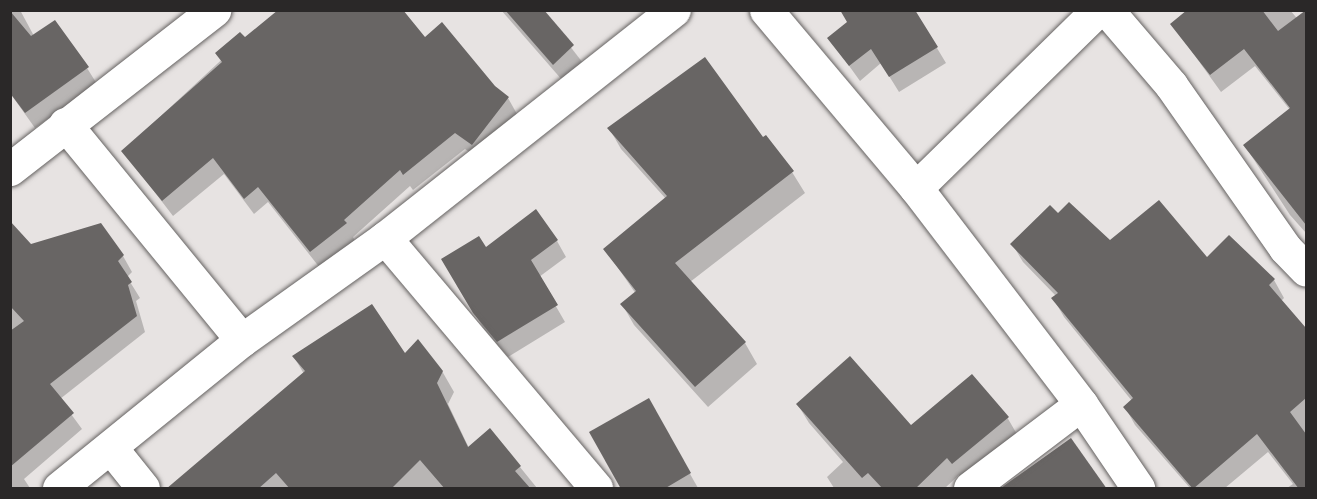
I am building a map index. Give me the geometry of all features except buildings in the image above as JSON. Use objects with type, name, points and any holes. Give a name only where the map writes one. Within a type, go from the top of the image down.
[{"type":"street","points":[[59,489],[242,340],[385,238],[674,10]]},
{"type":"street","points":[[766,10],[916,188],[1081,404],[1138,489]]},
{"type":"street","points":[[916,188],[1098,10]]},
{"type":"street","points":[[1107,10],[1171,85],[1285,248],[1306,270]]},
{"type":"street","points":[[10,169],[204,13]]},
{"type":"street","points":[[65,124],[242,340]]},
{"type":"street","points":[[385,238],[596,489]]},
{"type":"street","points":[[970,489],[1081,404]]},
{"type":"street","points":[[111,448],[143,489]]}]
